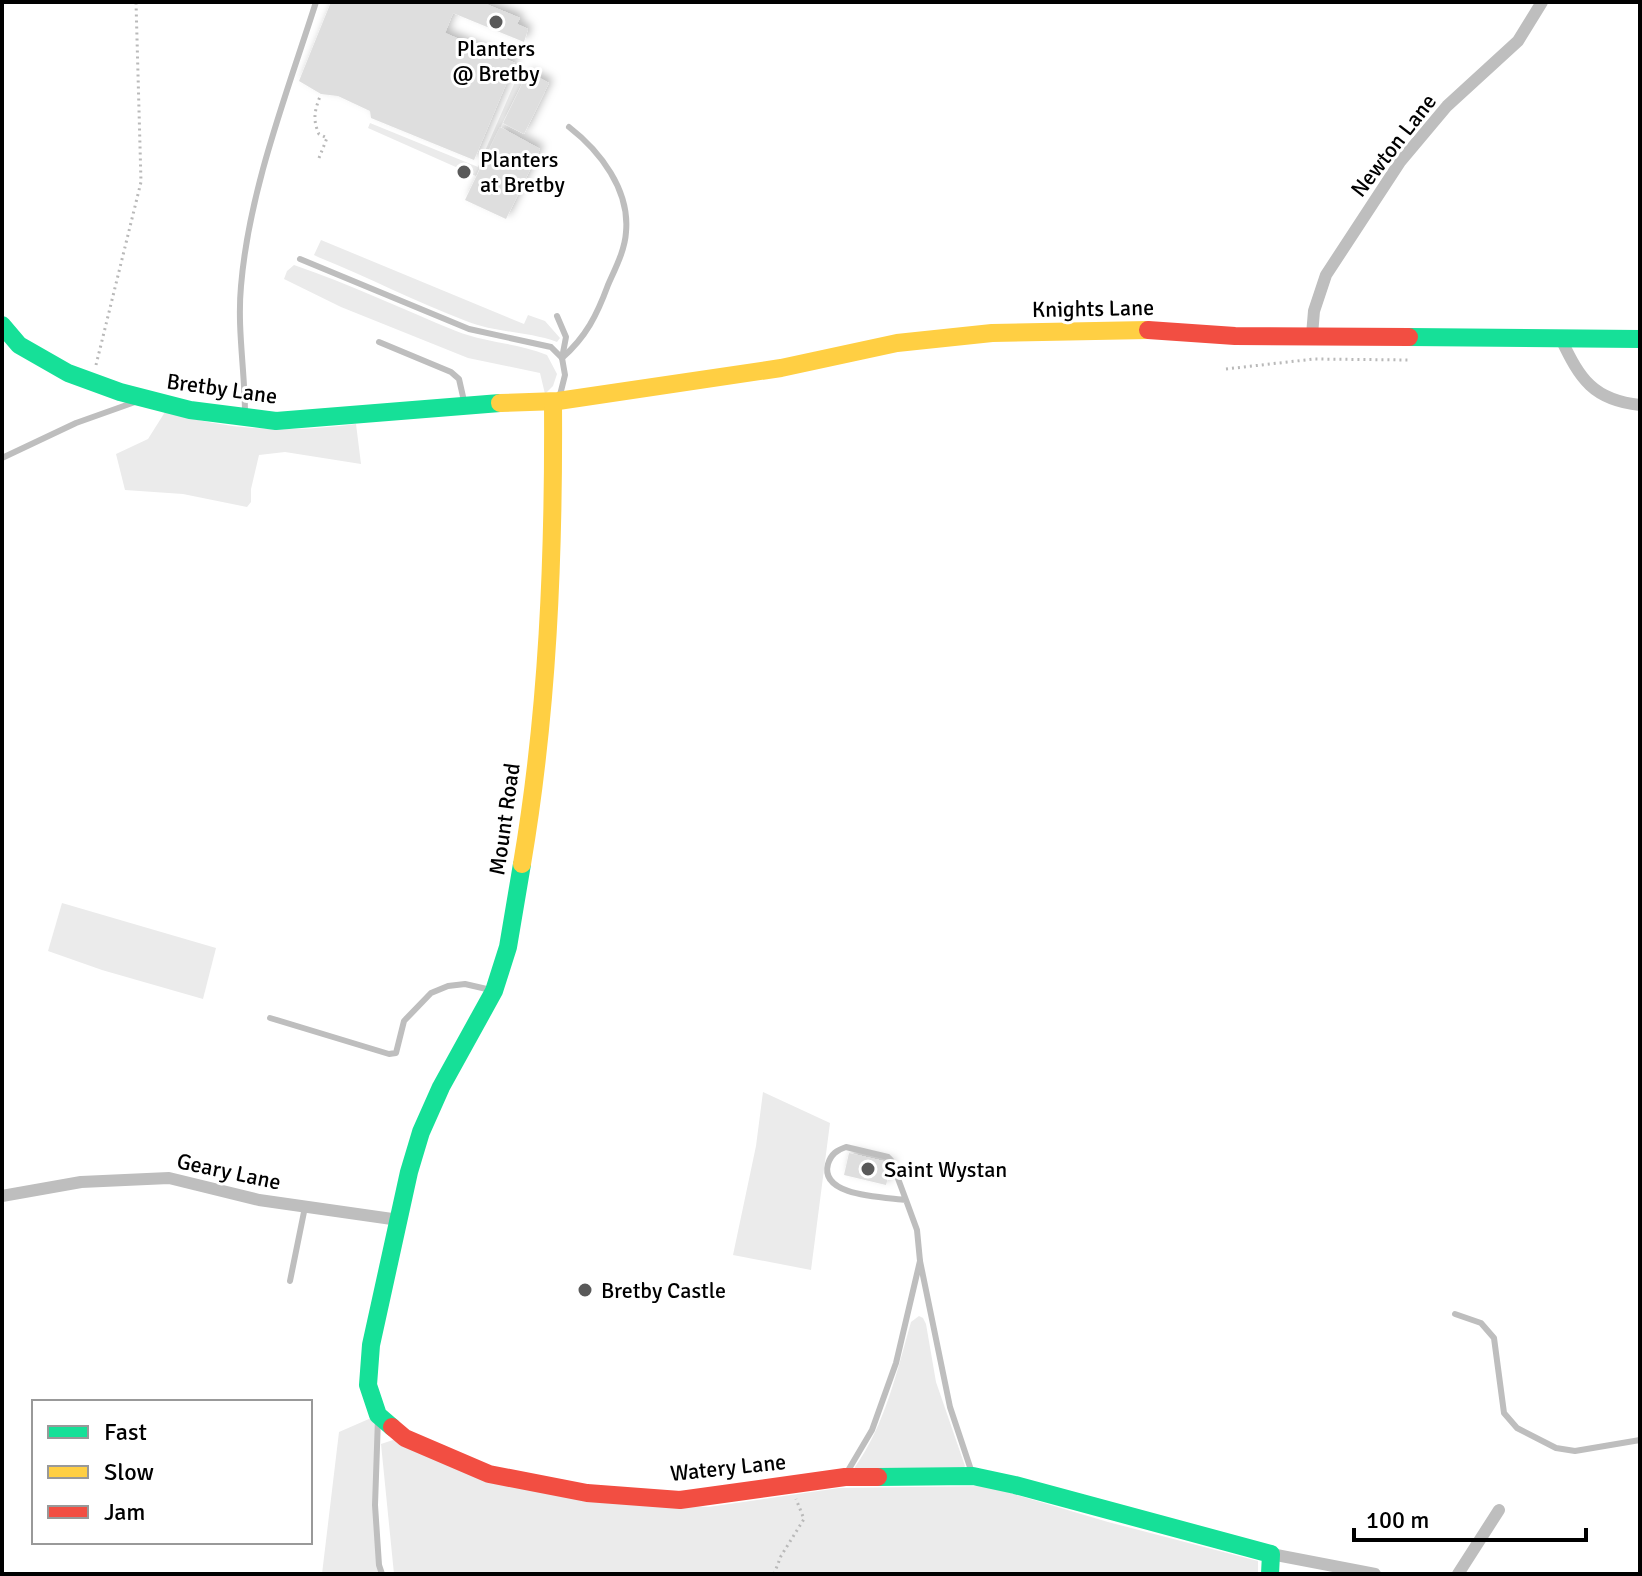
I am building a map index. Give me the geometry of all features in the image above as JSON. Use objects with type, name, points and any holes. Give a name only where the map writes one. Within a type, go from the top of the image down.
[{"type":"street","name":"Newton Lane","points":[[1312,335],[1314,311],[1326,275],[1400,162],[1447,106],[1518,41],[1542,2]]},
{"type":"street","name":"Bretby Lane","points":[[2,325],[19,345],[68,373],[142,399],[244,418],[276,421],[464,405],[556,402]]},
{"type":"street","name":"Knights Lane","points":[[556,402],[781,368],[942,337],[992,333],[1154,330],[1235,336],[1640,339]]},
{"type":"street","points":[[1561,339],[1586,384],[1616,403],[1640,405]]},
{"type":"street","name":"Mount Road","points":[[399,1220],[421,1132],[441,1087],[494,991],[508,947],[526,841],[549,643],[556,402]]},
{"type":"street","name":"Geary Lane","points":[[2,1196],[81,1182],[169,1178],[259,1200],[399,1220]]},
{"type":"street","points":[[378,1415],[368,1385],[371,1345],[399,1220]]},
{"type":"street","name":"Watery Lane","points":[[378,1415],[405,1438],[489,1474],[587,1493],[680,1500],[845,1477],[973,1476],[1271,1554]]},
{"type":"street","points":[[1458,1574],[1499,1510]]},
{"type":"street","points":[[1270,1574],[1271,1554],[1375,1574]]},
{"type":"lane","points":[[244,418],[245,372],[239,316],[248,227],[316,2]]},
{"type":"lane","points":[[562,358],[576,345],[596,316],[626,233],[624,207],[602,157],[569,127]]},
{"type":"lane","points":[[300,259],[469,329],[551,347],[562,358]]},
{"type":"lane","points":[[556,402],[565,375],[562,358],[566,337],[557,316]]},
{"type":"lane","points":[[379,342],[451,372],[459,379],[464,405]]},
{"type":"lane","points":[[2,458],[76,423],[142,399]]},
{"type":"lane","points":[[270,1018],[389,1054],[396,1053],[404,1021],[431,993],[448,986],[465,984],[494,991]]},
{"type":"lane","points":[[906,1200],[837,1187],[826,1168],[831,1156],[846,1147],[891,1160],[906,1200],[917,1230],[920,1261],[950,1407],[973,1476]]},
{"type":"lane","points":[[290,1281],[305,1207]]},
{"type":"lane","points":[[845,1477],[872,1430],[896,1363],[920,1261]]},
{"type":"lane","points":[[1455,1314],[1481,1323],[1494,1338],[1504,1413],[1517,1428],[1556,1448],[1575,1451],[1640,1440]]},
{"type":"lane","points":[[378,1415],[375,1505],[382,1574]]},
{"type":"path","points":[[92,382],[141,182],[136,2]]},
{"type":"path","points":[[319,158],[327,138],[319,134],[315,125],[314,110],[321,94]]},
{"type":"path","points":[[1226,369],[1314,359],[1409,360]]},
{"type":"path","points":[[774,1574],[781,1556],[804,1519],[791,1485]]},
{"type":"shaded area","points":[[528,72],[476,176],[368,128],[370,123],[478,167],[519,73]]},
{"type":"shaded area","points":[[321,240],[524,324],[528,315],[545,321],[560,338],[557,342],[489,328],[447,314],[314,255]]},
{"type":"shaded area","points":[[294,265],[456,331],[547,355],[557,374],[553,386],[545,394],[540,373],[468,358],[341,307],[284,279]]},
{"type":"shaded area","points":[[165,412],[237,427],[306,429],[356,424],[361,464],[285,452],[259,455],[251,502],[247,507],[183,494],[125,490],[116,454],[148,439]]},
{"type":"shaded area","points":[[62,903],[216,948],[203,999],[48,951]]},
{"type":"shaded area","points":[[763,1092],[830,1123],[811,1270],[733,1255],[756,1146]]},
{"type":"shaded area","points":[[919,1316],[926,1324],[936,1382],[965,1466],[962,1471],[855,1471],[882,1416],[911,1322]]},
{"type":"shaded area","points":[[378,1415],[375,1505],[382,1574],[322,1574],[339,1432]]},
{"type":"shaded area","points":[[396,1439],[585,1499],[708,1507],[839,1488],[987,1486],[1108,1522],[1258,1561],[1258,1574],[394,1574],[381,1444]]},
{"type":"building","points":[[331,2],[481,2],[520,18],[517,24],[528,29],[524,42],[453,13],[445,33],[515,63],[474,160],[371,118],[370,111],[338,96],[321,94],[299,81]]},
{"type":"building","points":[[528,72],[549,83],[524,134],[503,123]]},
{"type":"building","points":[[500,127],[540,149],[506,219],[465,200]]},
{"type":"building","name":"Saint Wystan","points":[[849,1153],[892,1163],[886,1185],[844,1175]]},
{"type":"traffic: fast","points":[[2,325],[19,345],[68,373],[120,392],[190,410],[276,421],[500,403]]},
{"type":"traffic: fast","points":[[1409,337],[1640,339]]},
{"type":"traffic: fast","points":[[392,1427],[378,1415],[368,1385],[371,1345],[409,1172],[421,1132],[441,1087],[494,991],[508,947],[522,864]]},
{"type":"traffic: fast","points":[[878,1477],[973,1476],[1015,1485],[1271,1554],[1270,1574]]},
{"type":"traffic: slow","points":[[500,403],[558,401],[781,368],[897,343],[992,333],[1148,330]]},
{"type":"traffic: slow","points":[[522,864],[538,749],[548,634],[553,402]]},
{"type":"traffic: jam","points":[[1148,330],[1235,336],[1409,337]]},
{"type":"traffic: jam","points":[[392,1427],[405,1438],[489,1474],[587,1493],[680,1500],[845,1477],[878,1477]]},
{"type":"place","name":"Planters @ Bretby","points":[[496,22]]},
{"type":"place","name":"Planters at Bretby","points":[[464,172]]},
{"type":"place","name":"Saint Wystan","points":[[868,1169]]},
{"type":"place","name":"Bretby Castle","points":[[585,1290]]}]
